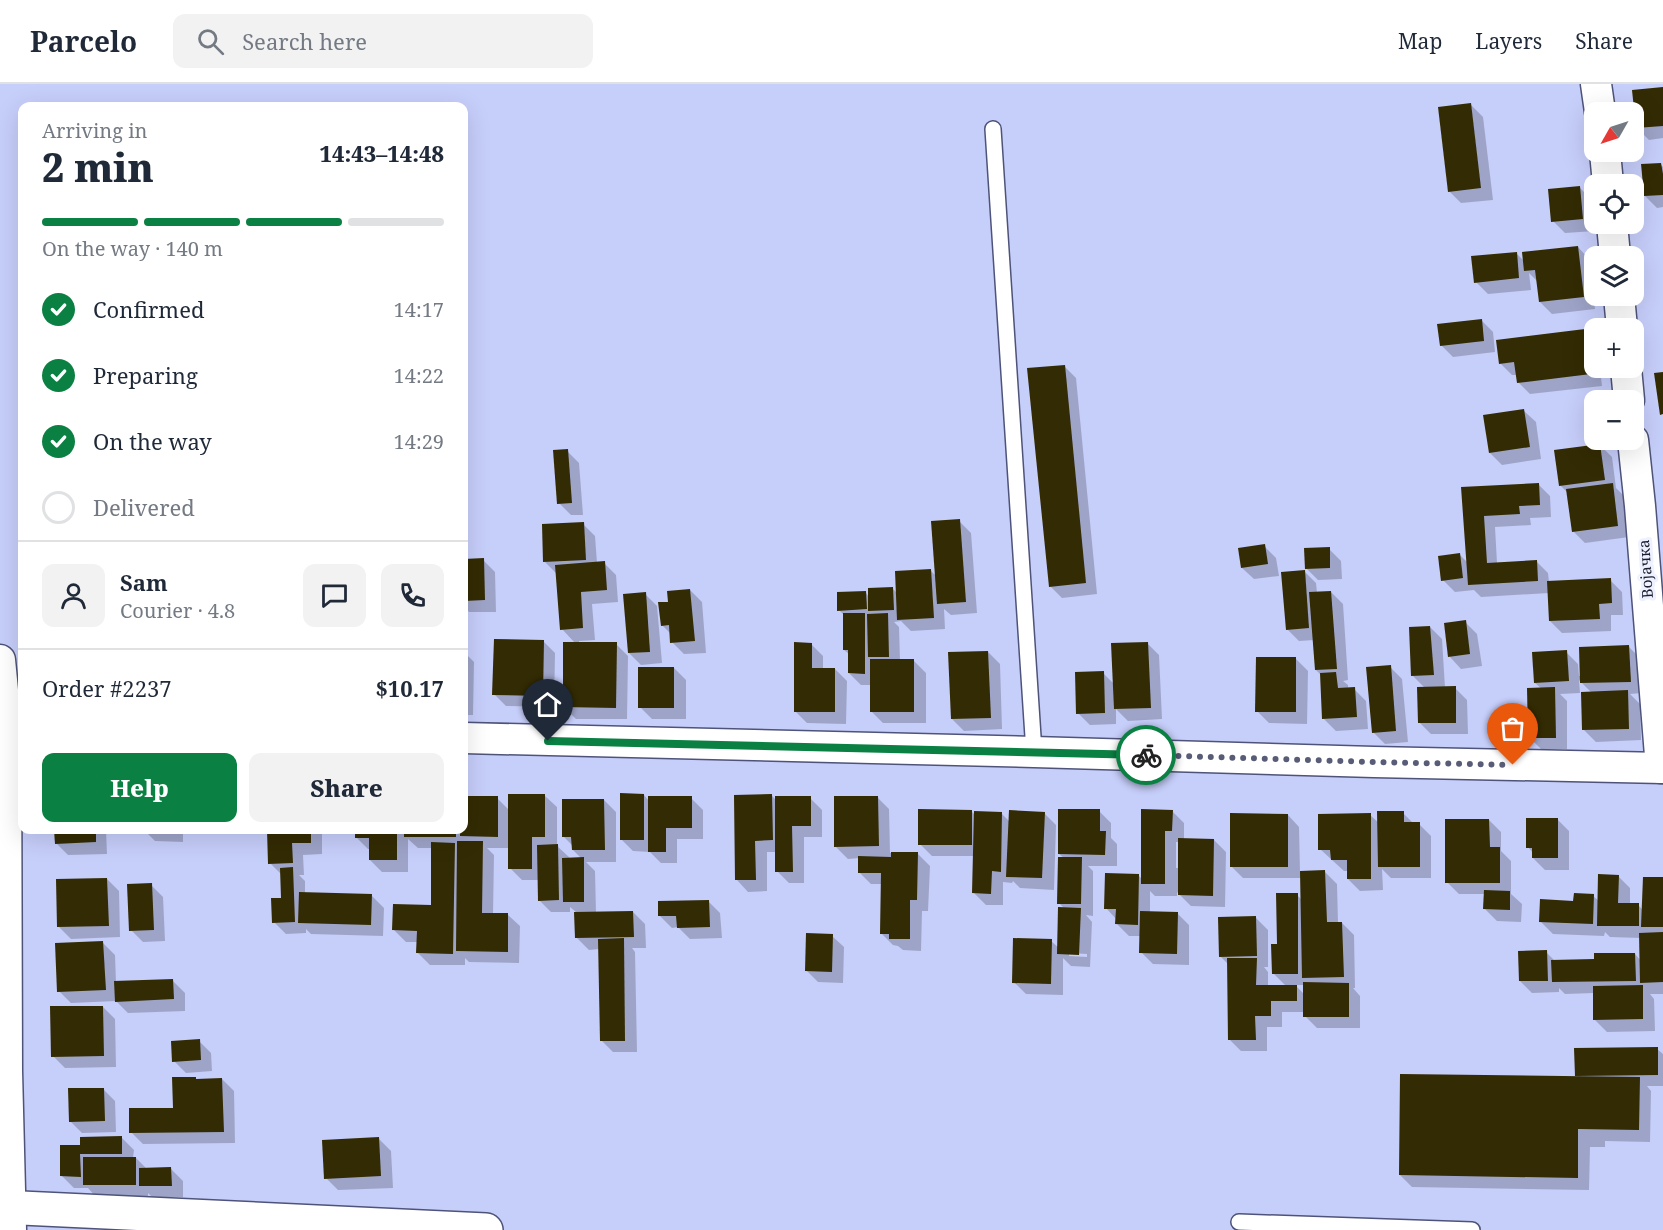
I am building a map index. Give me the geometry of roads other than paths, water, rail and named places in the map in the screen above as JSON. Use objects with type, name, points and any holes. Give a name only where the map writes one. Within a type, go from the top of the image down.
[{"type":"main road","points":[[7,1215],[486,1230]]},
{"type":"street","points":[[1596,84],[1599,102]]},
{"type":"street","name":"Војачка","points":[[1634,450],[1662,768]]},
{"type":"street","points":[[0,660],[14,721],[3,783],[8,1071],[7,1215]]},
{"type":"street","points":[[468,738],[1662,768]]},
{"type":"lane","points":[[993,129],[1034,752]]},
{"type":"lane","points":[[1239,1222],[1472,1230]]}]
